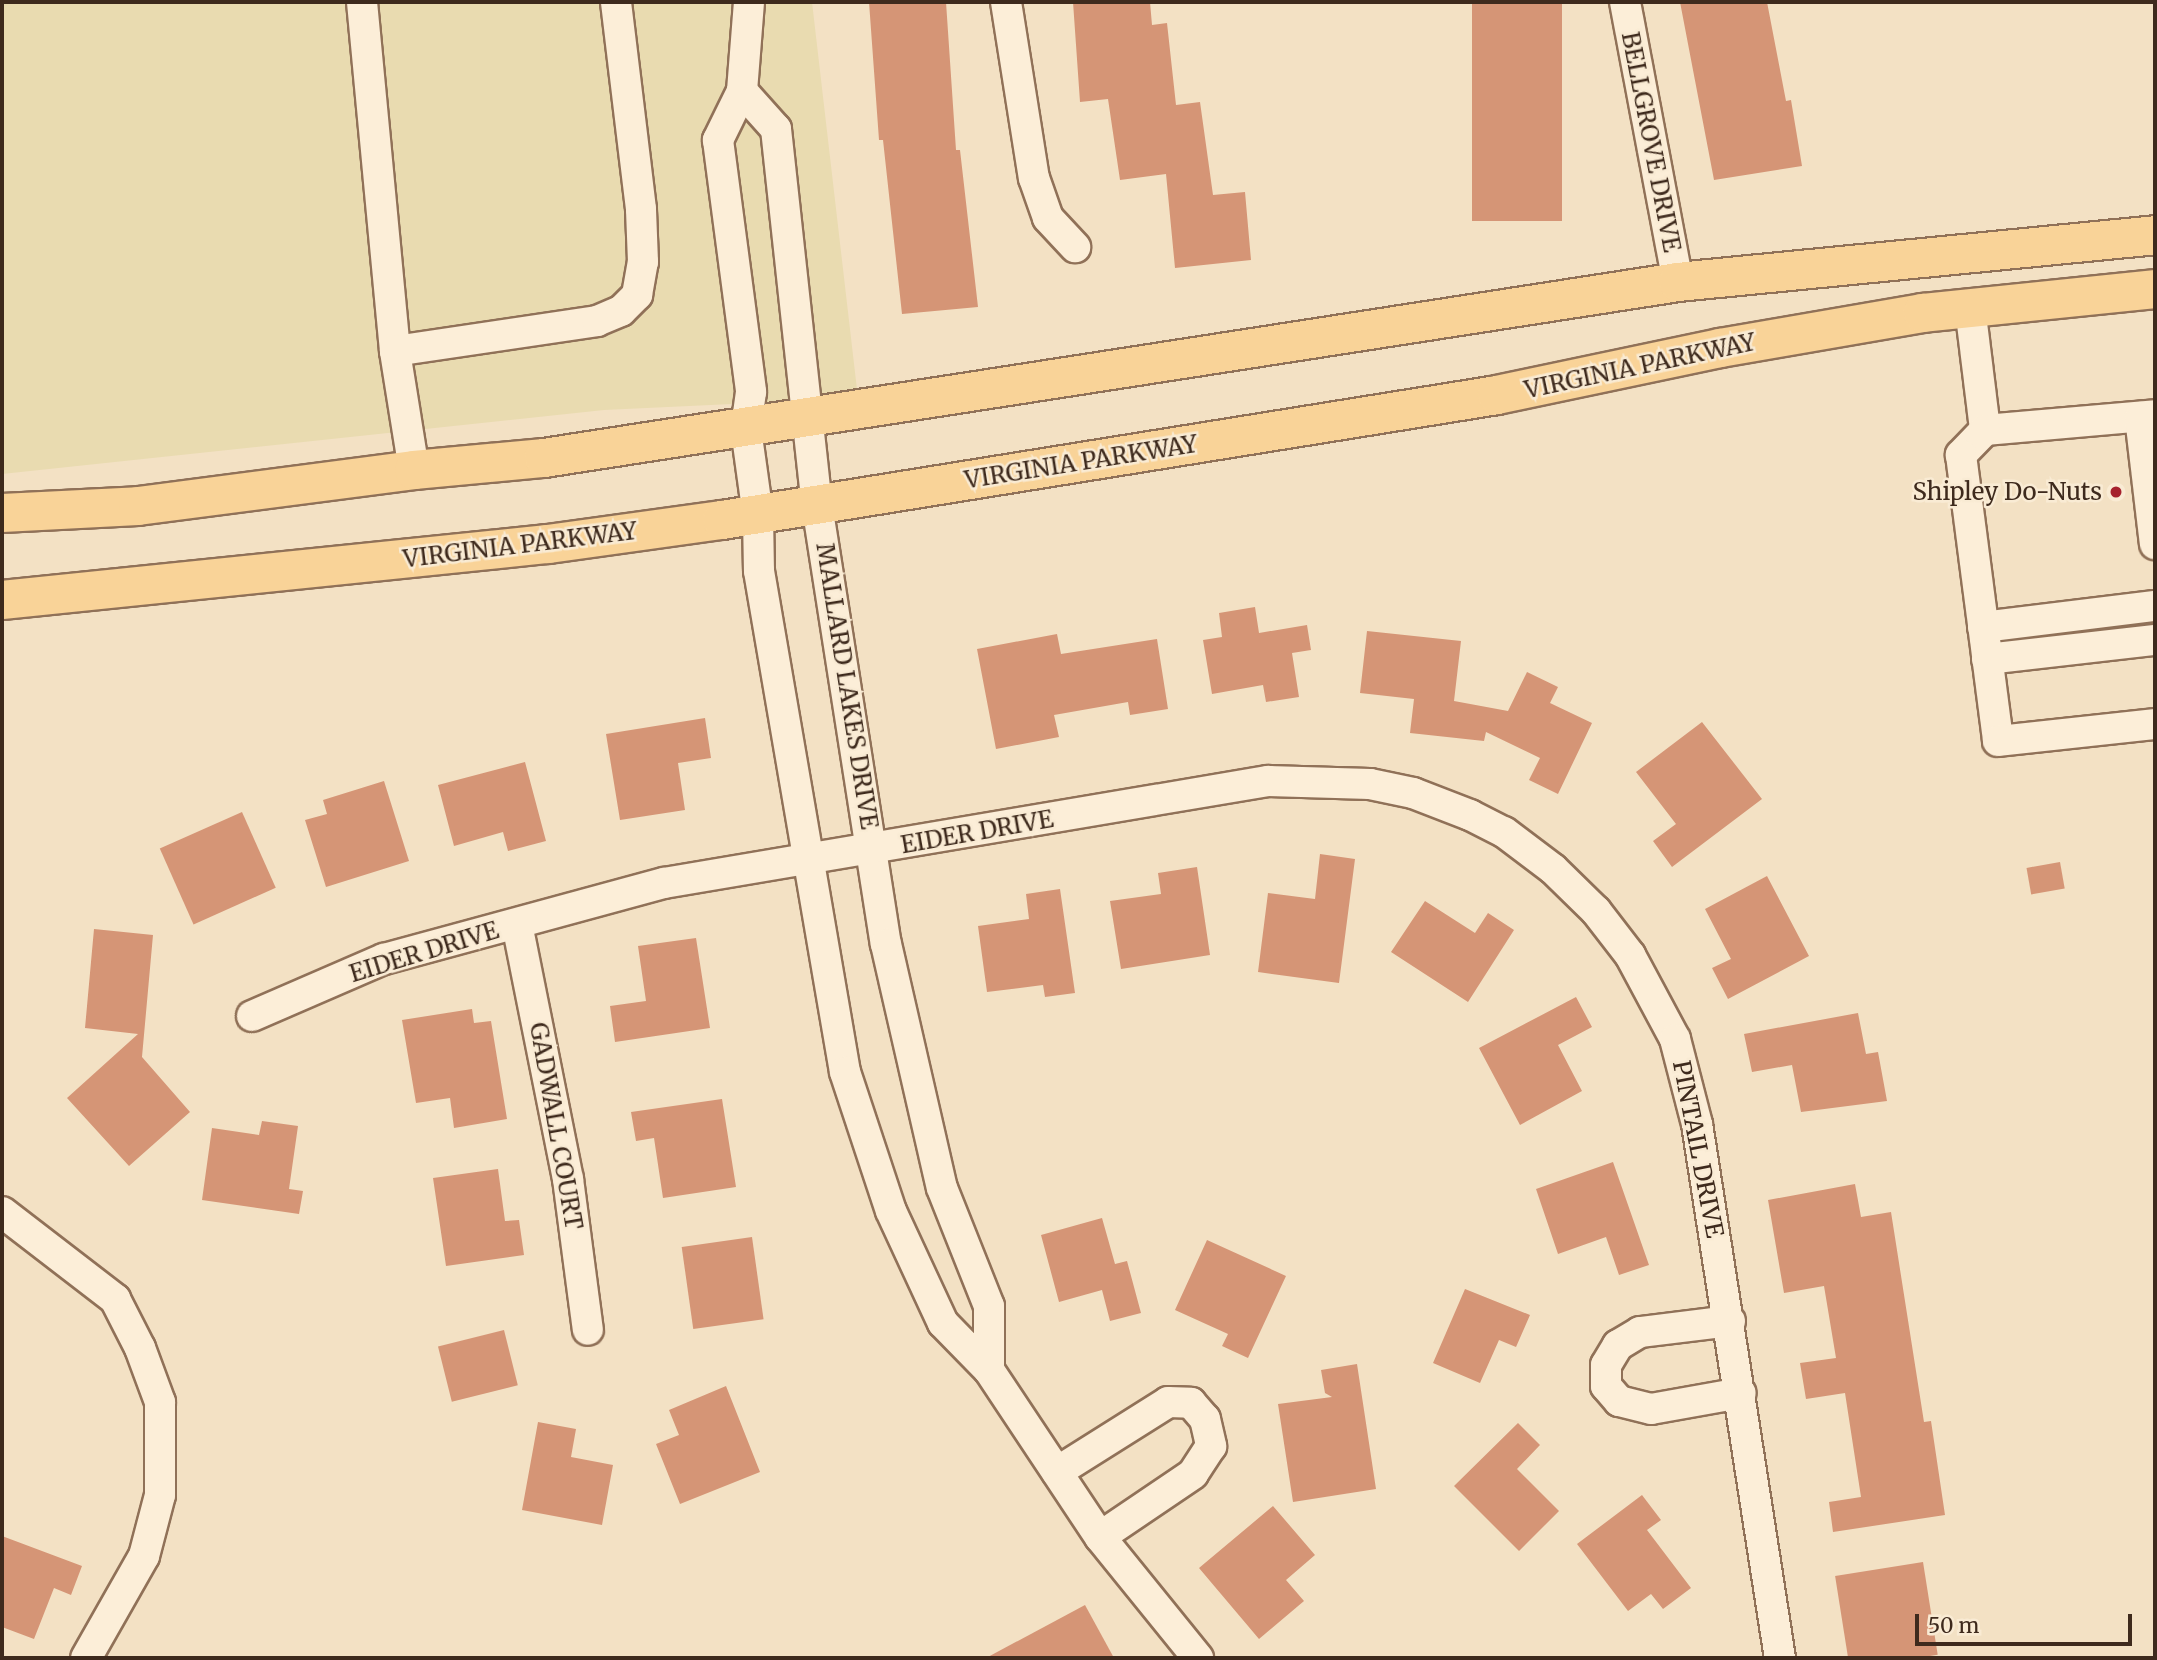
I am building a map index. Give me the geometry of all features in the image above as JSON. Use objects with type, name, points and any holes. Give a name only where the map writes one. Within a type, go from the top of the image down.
[{"type":"main road","points":[[2,513],[138,506],[414,470],[544,458],[806,420],[1678,282],[2150,235],[2154,289]]},
{"type":"main road","name":"VIRGINIA PARKWAY","points":[[2,600],[548,544],[758,515],[1497,395],[1720,348],[1970,307],[2154,289]]},
{"type":"street","points":[[362,2],[395,351],[414,470]]},
{"type":"street","points":[[395,351],[597,321],[621,311],[637,295],[643,262],[641,209],[616,2]]},
{"type":"street","points":[[749,2],[743,90],[718,140],[751,392],[746,429],[758,515],[759,570],[845,1072],[891,1211],[943,1323],[989,1370],[1100,1537],[1198,1658]]},
{"type":"street","points":[[1006,2],[1034,178],[1048,218],[1075,247]]},
{"type":"street","name":"BELLGROVE DRIVE","points":[[1625,2],[1678,282]]},
{"type":"street","name":"MALLARD LAKES DRIVE","points":[[743,90],[776,129],[817,505],[874,850],[889,958],[942,1188],[989,1306],[989,1370]]},
{"type":"street","points":[[1970,307],[1985,430]]},
{"type":"street","points":[[2155,544],[2148,416],[1985,430],[1961,455],[1998,741],[2155,724]]},
{"type":"street","points":[[1983,627],[2155,606]]},
{"type":"street","points":[[1987,659],[2155,640]]},
{"type":"street","name":"EIDER DRIVE","points":[[252,1016],[384,959],[664,883],[874,850],[1268,781],[1370,785],[1413,793],[1504,832]]},
{"type":"street","name":"PINTAIL DRIVE","points":[[1504,832],[1553,869],[1596,911],[1630,955],[1675,1039],[1697,1124],[1730,1321],[1780,1658]]},
{"type":"street","name":"GADWALL COURT","points":[[517,924],[568,1179],[588,1330]]},
{"type":"street","points":[[2,1212],[115,1299],[140,1348],[160,1402],[160,1495],[144,1556],[86,1658]]},
{"type":"street","points":[[1730,1321],[1640,1332],[1618,1345],[1606,1365],[1606,1386],[1619,1401],[1651,1409],[1741,1393]]},
{"type":"street","points":[[1057,1472],[1168,1402],[1191,1403],[1205,1419],[1211,1446],[1193,1474],[1100,1537]]},
{"type":"shaded area","points":[[2,2],[812,2],[858,398],[604,410],[2,474]]},
{"type":"building","points":[[869,2],[946,2],[956,150],[960,150],[978,307],[902,314],[883,140],[879,140]]},
{"type":"building","points":[[1073,2],[1150,2],[1152,25],[1167,23],[1176,105],[1200,102],[1213,195],[1245,192],[1251,260],[1175,268],[1166,174],[1120,180],[1108,99],[1080,102]]},
{"type":"building","points":[[1472,2],[1562,2],[1562,221],[1472,221]]},
{"type":"building","points":[[1680,2],[1767,2],[1786,101],[1791,100],[1802,166],[1714,180]]},
{"type":"building","points":[[1255,607],[1259,633],[1307,625],[1311,650],[1292,653],[1299,697],[1266,702],[1263,685],[1212,694],[1203,640],[1222,637],[1219,613]]},
{"type":"building","points":[[1367,631],[1461,641],[1454,701],[1508,711],[1527,672],[1558,687],[1550,703],[1592,723],[1558,794],[1529,780],[1540,758],[1486,732],[1484,741],[1410,733],[1414,699],[1360,693]]},
{"type":"building","points":[[1057,634],[1061,654],[1157,639],[1168,709],[1130,715],[1128,702],[1054,715],[1059,737],[996,749],[977,649]]},
{"type":"building","points":[[705,718],[711,758],[678,763],[685,810],[620,820],[606,734]]},
{"type":"building","points":[[1702,722],[1762,799],[1672,867],[1653,841],[1676,824],[1636,772]]},
{"type":"building","points":[[525,762],[546,841],[508,851],[503,832],[454,846],[438,785]]},
{"type":"building","points":[[384,781],[409,861],[326,887],[305,820],[327,814],[323,800]]},
{"type":"building","points":[[242,812],[276,888],[194,924],[160,849]]},
{"type":"building","points":[[1320,854],[1355,859],[1339,983],[1258,972],[1268,893],[1315,899]]},
{"type":"building","points":[[2060,862],[2065,889],[2031,894],[2027,868]]},
{"type":"building","points":[[1197,867],[1210,955],[1121,969],[1110,901],[1161,894],[1158,873]]},
{"type":"building","points":[[1767,876],[1809,956],[1728,999],[1712,968],[1731,959],[1705,909]]},
{"type":"building","points":[[1060,889],[1075,993],[1045,997],[1043,985],[987,992],[978,926],[1029,919],[1026,894]]},
{"type":"building","points":[[1425,901],[1475,933],[1488,913],[1514,930],[1468,1002],[1391,952]]},
{"type":"building","points":[[94,929],[153,935],[142,1057],[190,1112],[129,1166],[67,1098],[138,1034],[85,1028]]},
{"type":"building","points":[[696,938],[710,1028],[615,1042],[610,1006],[646,1001],[638,946]]},
{"type":"building","points":[[1576,997],[1592,1027],[1558,1045],[1582,1091],[1520,1125],[1479,1048]]},
{"type":"building","points":[[472,1009],[474,1023],[491,1021],[507,1119],[454,1128],[450,1098],[416,1103],[402,1020]]},
{"type":"building","points":[[1858,1013],[1866,1054],[1878,1052],[1887,1101],[1801,1112],[1792,1065],[1752,1072],[1744,1034]]},
{"type":"building","points":[[722,1099],[736,1187],[663,1198],[654,1138],[636,1141],[631,1112]]},
{"type":"building","points":[[262,1121],[298,1126],[289,1189],[303,1191],[299,1214],[202,1200],[212,1128],[259,1135]]},
{"type":"building","points":[[1613,1162],[1649,1265],[1619,1275],[1606,1237],[1558,1254],[1536,1189]]},
{"type":"building","points":[[498,1169],[505,1221],[519,1220],[524,1255],[446,1266],[433,1178]]},
{"type":"building","points":[[1855,1184],[1861,1217],[1891,1212],[1924,1422],[1931,1421],[1945,1515],[1833,1532],[1829,1502],[1861,1497],[1845,1393],[1806,1399],[1800,1363],[1836,1358],[1824,1286],[1784,1293],[1768,1200]]},
{"type":"building","points":[[1102,1218],[1115,1264],[1127,1261],[1141,1313],[1110,1321],[1102,1290],[1059,1302],[1041,1235]]},
{"type":"building","points":[[752,1237],[764,1319],[693,1329],[682,1247]]},
{"type":"building","points":[[1207,1240],[1286,1276],[1248,1358],[1222,1346],[1228,1334],[1175,1310]]},
{"type":"building","points":[[1465,1289],[1530,1315],[1516,1347],[1499,1340],[1480,1383],[1433,1363]]},
{"type":"building","points":[[504,1330],[518,1385],[452,1402],[438,1346]]},
{"type":"building","points":[[1357,1364],[1376,1489],[1293,1502],[1278,1404],[1332,1397],[1325,1393],[1321,1370]]},
{"type":"building","points":[[726,1386],[760,1472],[680,1504],[656,1444],[679,1435],[669,1410]]},
{"type":"building","points":[[538,1422],[576,1429],[571,1457],[613,1465],[602,1525],[522,1510]]},
{"type":"building","points":[[1518,1423],[1540,1445],[1517,1469],[1559,1511],[1519,1551],[1454,1486]]},
{"type":"building","points":[[1642,1495],[1661,1520],[1647,1530],[1691,1588],[1663,1609],[1651,1594],[1628,1611],[1577,1544]]},
{"type":"building","points":[[1273,1506],[1315,1555],[1286,1580],[1304,1601],[1259,1639],[1199,1568]]},
{"type":"building","points":[[2,1536],[82,1566],[71,1595],[54,1588],[34,1639],[2,1627]]},
{"type":"building","points":[[1923,1562],[1938,1655],[1918,1658],[1848,1658],[1835,1576]]},
{"type":"building","points":[[1085,1605],[1114,1658],[986,1658]]},
{"type":"place","name":"Shipley Do-Nuts","points":[[2116,492]]}]
